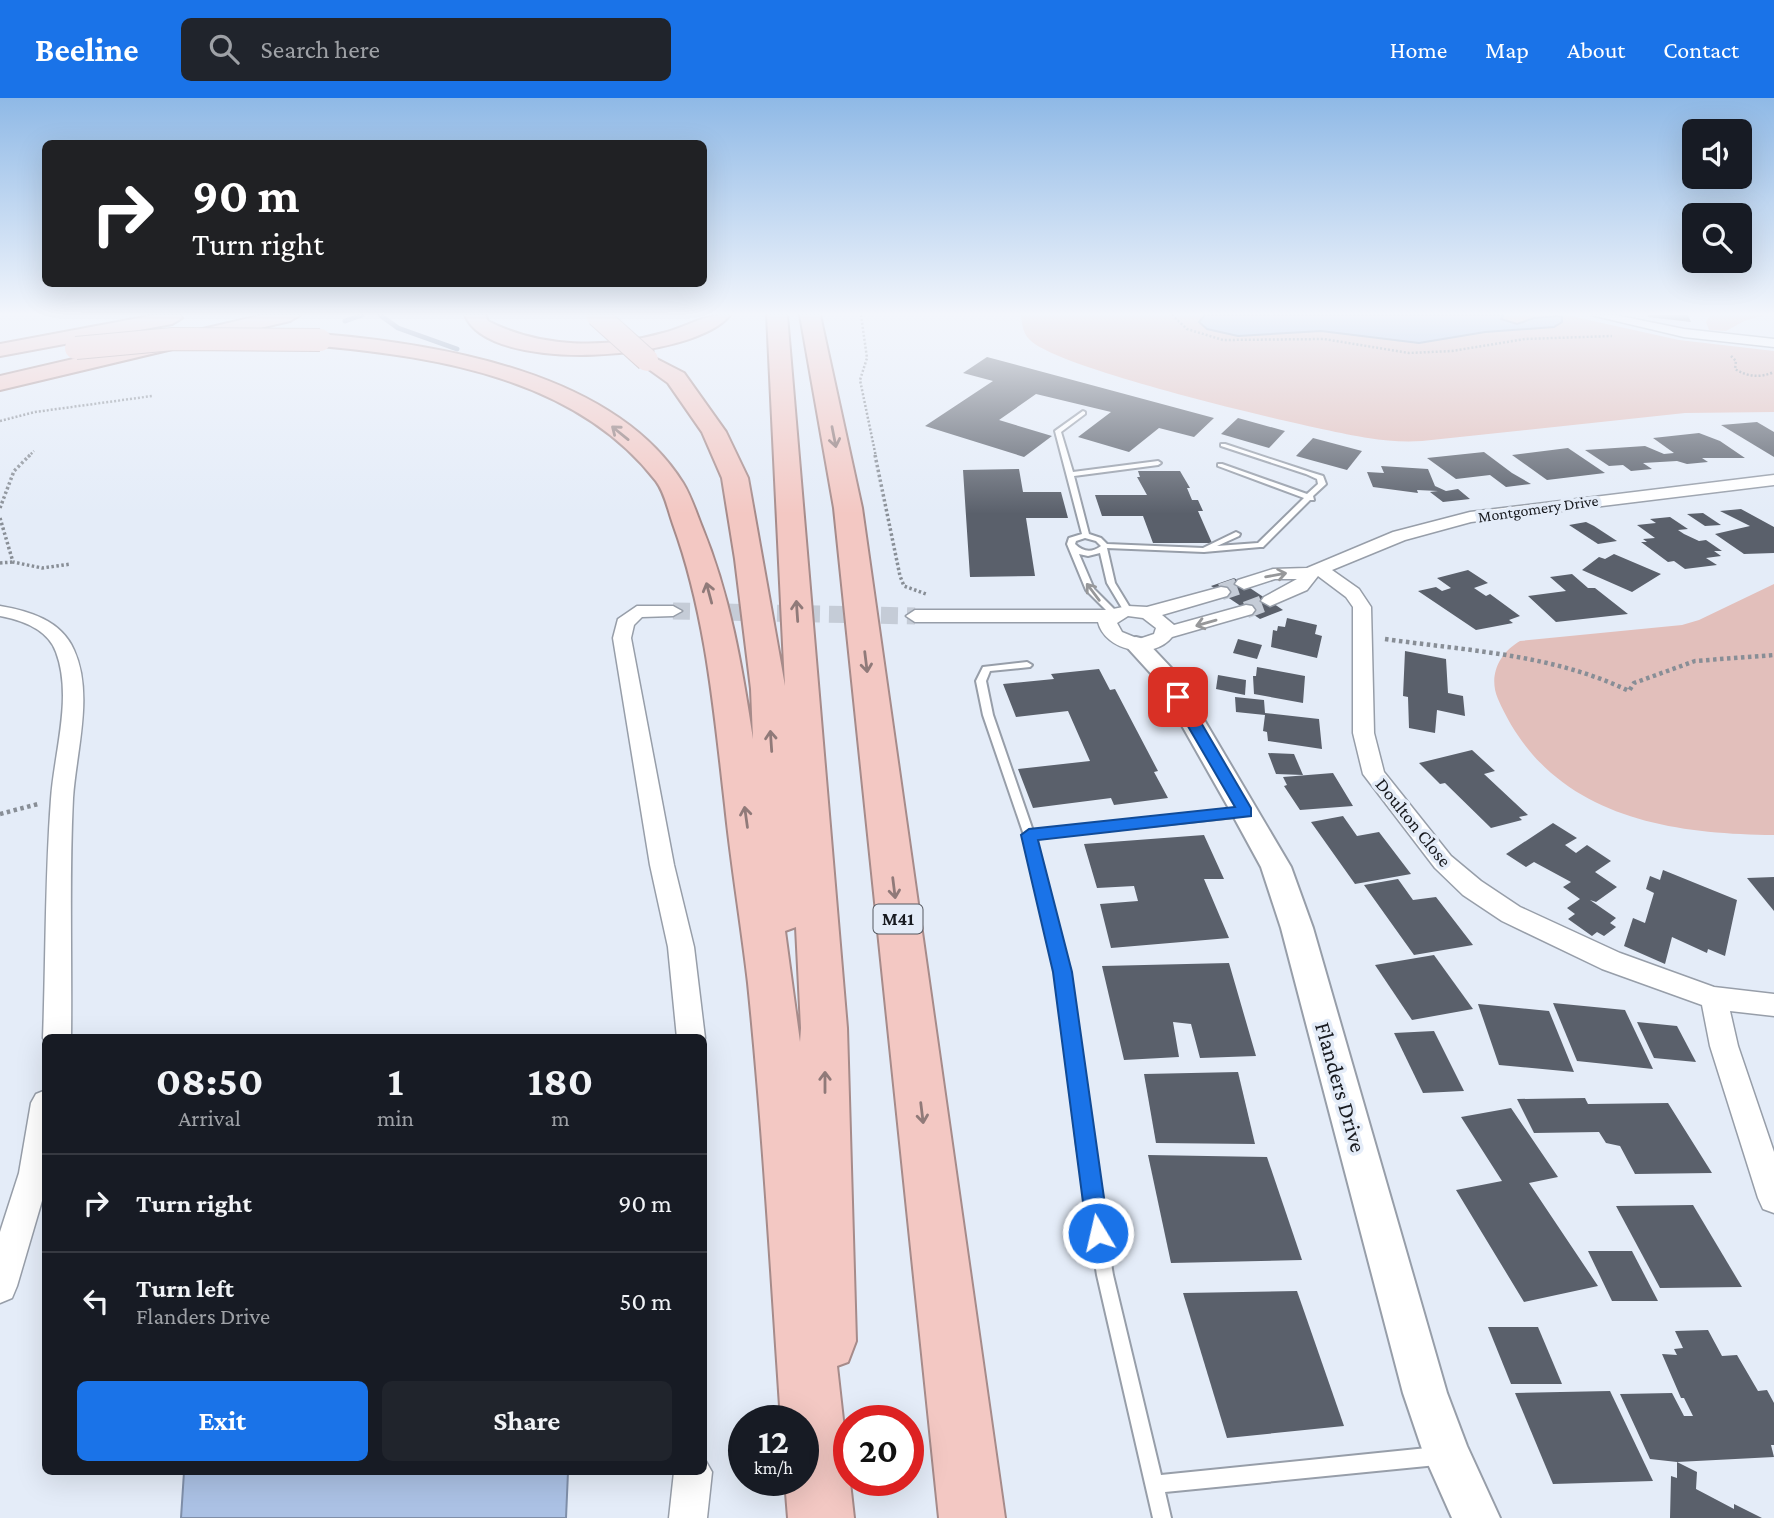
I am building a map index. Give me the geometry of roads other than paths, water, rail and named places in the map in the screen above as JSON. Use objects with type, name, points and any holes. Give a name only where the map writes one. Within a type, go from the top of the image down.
[{"type":"highway","points":[[534,381],[608,423],[638,447],[669,480],[696,544],[726,658],[773,1003],[824,1518]]},
{"type":"highway","points":[[678,381],[714,432],[735,478],[750,559],[768,689],[824,1518]]},
{"type":"highway","name":"M41","points":[[805,381],[824,1028],[824,1518]]},
{"type":"highway","name":"M41","points":[[818,381],[848,508],[972,1518]]},
{"type":"street","name":"Montgomery Drive","points":[[1244,584],[1273,575],[1315,571],[1399,536],[1470,517],[1774,480]]},
{"type":"street","name":"Montgomery Drive","points":[[1269,601],[1301,586],[1315,571]]},
{"type":"street","name":"Doulton Close","points":[[1315,571],[1359,600],[1364,617],[1363,733],[1369,760],[1374,774],[1443,862],[1472,888],[1511,914],[1611,961],[1714,998],[1774,1005]]},
{"type":"street","points":[[915,616],[1116,617],[1148,613],[1221,592]]},
{"type":"street","points":[[1116,617],[1122,640],[1153,639],[1247,610]]},
{"type":"street","points":[[0,611],[25,617],[57,634],[67,653],[70,701],[62,797],[57,1034]]},
{"type":"street","points":[[673,611],[637,612],[625,623],[622,638],[662,865],[681,947],[691,1034]]},
{"type":"street","points":[[1148,613],[1162,622],[1153,639]]},
{"type":"street","name":"Flanders Drive","points":[[1153,639],[1165,674],[1276,867],[1297,928],[1425,1393],[1447,1455],[1476,1518]]},
{"type":"street","points":[[1714,998],[1724,1046],[1774,1198]]},
{"type":"street","points":[[0,1286],[33,1173],[42,1125]]},
{"type":"street","points":[[688,1518],[693,1475]]},
{"type":"lane","points":[[1083,412],[1058,431],[1086,536]]},
{"type":"lane","points":[[1073,548],[1089,553],[1104,548],[1232,550],[1260,545],[1311,498],[1322,484],[1315,476],[1223,445]]},
{"type":"lane","points":[[1070,474],[1158,463]]},
{"type":"lane","points":[[1220,465],[1311,498]]},
{"type":"lane","points":[[1204,550],[1236,534]]},
{"type":"lane","points":[[1086,536],[1102,541],[1116,617],[1090,590],[1072,540],[1086,536]]},
{"type":"lane","points":[[1027,664],[986,669],[981,681],[988,715],[1029,835],[1063,972],[1084,1146],[1105,1275],[1162,1518]]},
{"type":"lane","points":[[1029,835],[1245,812]]},
{"type":"lane","points":[[1154,1484],[1447,1455]]},
{"type":"water","points":[[184,1475],[568,1475],[566,1518],[181,1518]]},
{"type":"tunnel","points":[[1221,592],[1244,584]]},
{"type":"tunnel","points":[[1246,610],[1270,601]]},
{"type":"tunnel","points":[[673,611],[915,616]]}]
